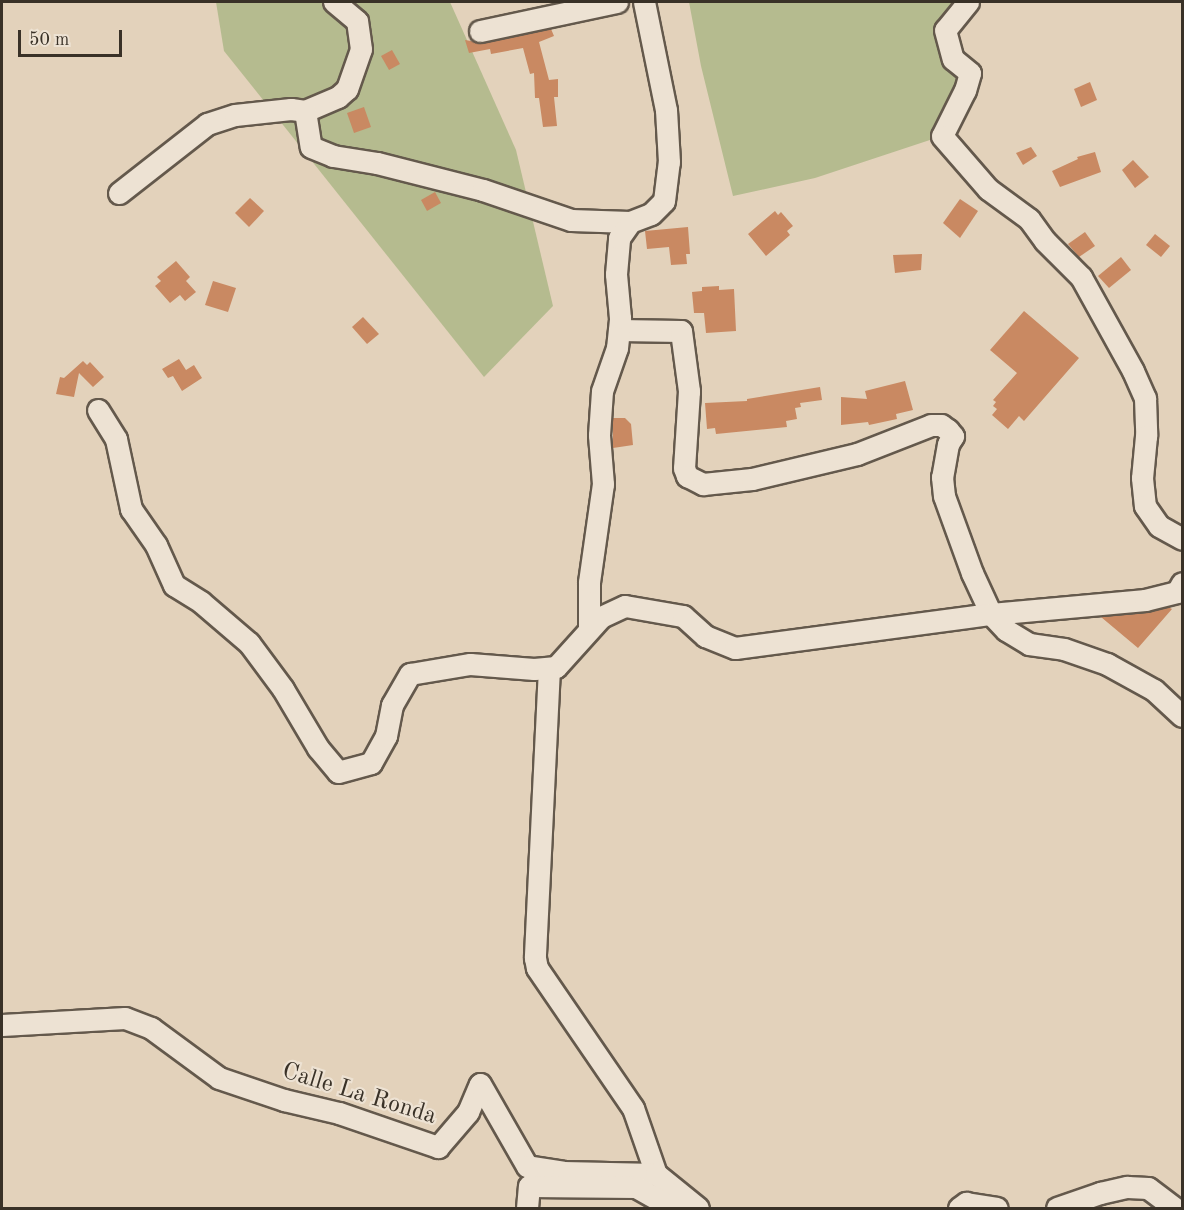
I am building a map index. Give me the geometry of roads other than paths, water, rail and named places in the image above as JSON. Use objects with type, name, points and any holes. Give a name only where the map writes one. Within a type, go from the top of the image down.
[{"type":"street","points":[[120,193],[207,124],[235,115],[291,109],[305,111],[338,97],[347,89],[361,49],[357,21],[334,2]]},
{"type":"street","points":[[480,31],[617,2]]},
{"type":"street","points":[[305,111],[309,145],[314,149],[483,190],[571,220],[630,222],[651,214],[664,201],[669,162],[666,110],[644,2]]},
{"type":"street","points":[[968,2],[945,30],[954,59],[970,73],[965,90],[942,136],[988,189],[1029,219],[1045,241],[1081,277],[1133,371],[1145,398],[1146,436],[1142,478],[1145,506],[1160,526],[1182,539]]},
{"type":"street","points":[[589,629],[589,582],[603,484],[599,435],[602,392],[617,348],[619,330],[616,274],[619,238],[630,222]]},
{"type":"street","points":[[619,330],[681,331],[689,391],[684,468],[687,476],[703,484],[752,479],[856,454],[931,425],[940,425],[952,432],[942,477],[944,496],[972,573],[991,614],[1006,630],[1029,644],[1064,649],[1116,669],[1154,690],[1182,716]]},
{"type":"street","points":[[98,410],[116,439],[130,509],[156,545],[174,585],[201,602],[249,644],[283,689],[313,740],[338,772],[371,763],[386,736],[392,705],[410,674],[470,664],[556,667],[601,617],[625,606],[683,616],[705,636],[735,648],[991,614],[1145,600],[1177,592],[1182,583]]},
{"type":"street","points":[[549,668],[535,958],[537,968],[633,1108],[656,1174],[698,1209]]},
{"type":"street","name":"Calle La Ronda","points":[[2,1025],[126,1018],[151,1028],[219,1078],[284,1100],[339,1113],[438,1147],[468,1112],[480,1084],[527,1166],[563,1172],[656,1174]]},
{"type":"street","points":[[527,1209],[529,1186],[636,1186],[673,1209]]},
{"type":"street","points":[[1057,1209],[1100,1193],[1127,1187],[1148,1188],[1175,1209]]},
{"type":"street","points":[[958,1209],[966,1203],[997,1209]]}]
